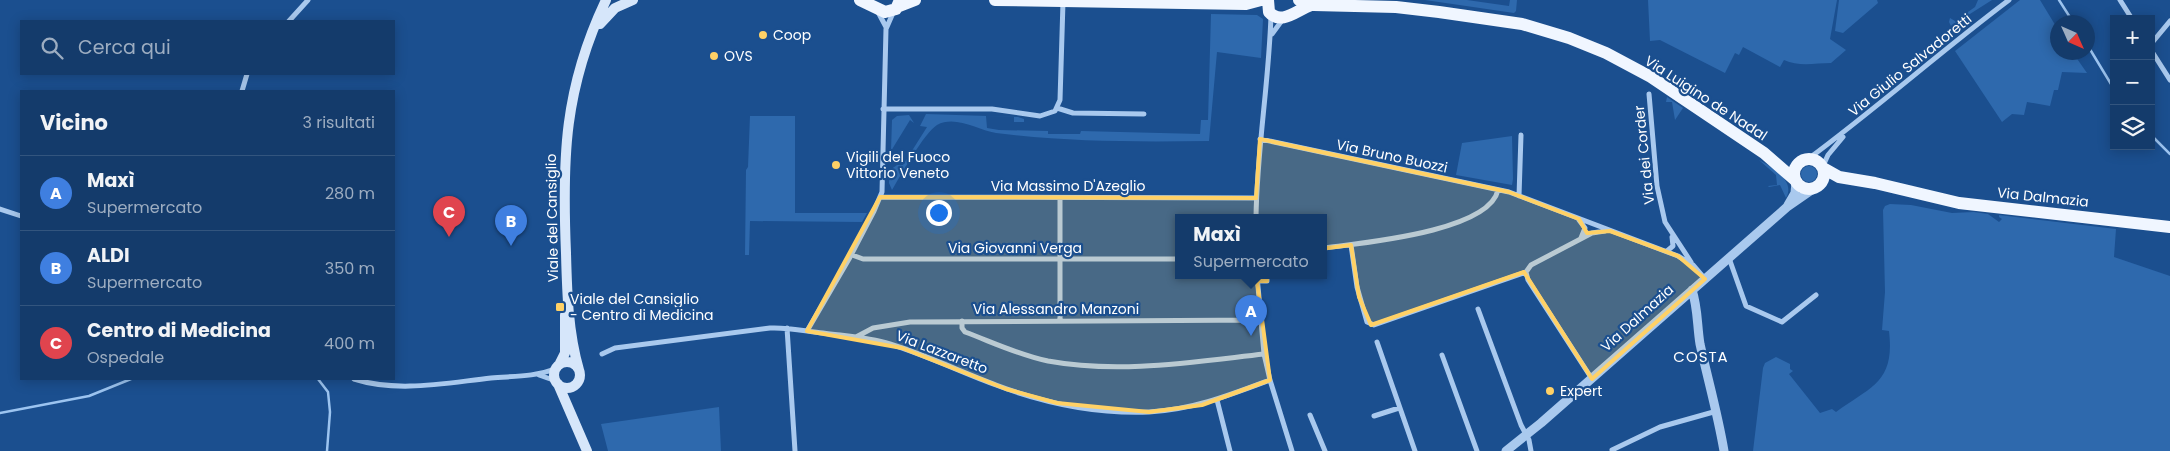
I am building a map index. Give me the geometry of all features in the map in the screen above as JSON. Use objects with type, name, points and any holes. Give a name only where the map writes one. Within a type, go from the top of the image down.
[{"type":"main road","name":"Viale del Cansiglio","points":[[579,370],[573,347],[567,292],[563,188],[566,138],[575,82],[591,34],[606,0]]},
{"type":"main road","points":[[591,34],[615,8],[633,0]]},
{"type":"main road","points":[[860,0],[885,12],[897,5],[915,0]]},
{"type":"main road","points":[[995,0],[1248,4],[1269,9],[1277,18],[1290,10]]},
{"type":"main road","points":[[1248,4],[1261,0]]},
{"type":"main road","name":"Via Luigino de Nadal","points":[[1299,0],[1311,5]]},
{"type":"main road","name":"Via Luigino de Nadal","points":[[1290,10],[1311,5],[1396,7],[1518,24],[1556,33],[1594,48],[1644,73],[1764,153],[1796,181]]},
{"type":"main road","name":"Via Luigino de Nadal","points":[[1764,153],[1781,159],[1806,160]]},
{"type":"main road","points":[[1806,160],[1816,161],[1823,168],[1824,178],[1814,189],[1803,188],[1794,176],[1796,167],[1806,160]]},
{"type":"main road","name":"Via Dalmazia","points":[[1823,168],[1839,177],[1959,203],[2170,227]]},
{"type":"main road","name":"Via Dalmazia","points":[[1814,189],[1855,180]]},
{"type":"main road","name":"Viale del Cansiglio","points":[[558,367],[565,353],[567,292]]},
{"type":"main road","points":[[569,362],[576,366],[580,374],[573,394],[588,451],[557,383],[558,367],[569,362]]},
{"type":"main road","points":[[557,383],[570,387],[577,382]]},
{"type":"street","points":[[290,20],[308,0]]},
{"type":"street","name":"Via Giulio Salvadoretti","points":[[1806,160],[1848,130],[2009,0]]},
{"type":"street","points":[[2120,0],[2129,15]]},
{"type":"street","points":[[883,109],[992,109],[1040,116],[1050,114],[1057,108],[1061,96],[1063,2]]},
{"type":"street","points":[[807,331],[852,255],[880,197],[883,166],[886,27],[897,5]]},
{"type":"street","points":[[875,6],[886,27]]},
{"type":"street","points":[[1256,214],[1260,139],[1270,40],[1269,9]]},
{"type":"street","points":[[1270,40],[1274,29],[1290,10]]},
{"type":"street","points":[[2155,39],[2170,21]]},
{"type":"street","points":[[2155,56],[2170,80]]},
{"type":"street","points":[[242,90],[247,75]]},
{"type":"street","name":"Via dei Corder","points":[[1649,94],[1657,186],[1664,222],[1693,265]]},
{"type":"street","points":[[1057,108],[1068,113],[1144,114]]},
{"type":"street","name":"Via Giulio Salvadoretti","points":[[1823,168],[1832,150],[1848,130]]},
{"type":"street","points":[[1519,196],[1521,135]]},
{"type":"street","name":"Via Bruno Buozzi","points":[[1260,139],[1519,196],[1683,258],[1693,265],[1705,279]]},
{"type":"street","name":"Via Dalmazia","points":[[1787,207],[1795,193],[1796,181]]},
{"type":"street","name":"Via Dalmazia","points":[[1506,451],[1592,379],[1787,207],[1814,189]]},
{"type":"street","points":[[1327,248],[1410,237],[1454,223],[1487,208],[1498,190]]},
{"type":"street","name":"Via Massimo D'Azeglio","points":[[880,197],[1256,198]]},
{"type":"street","points":[[1060,198],[1060,320]]},
{"type":"street","points":[[0,209],[20,216]]},
{"type":"street","points":[[1578,219],[1585,228],[1579,240]]},
{"type":"street","points":[[1350,245],[1359,297],[1366,320],[1371,325],[1526,272],[1531,266],[1596,231],[1610,232]]},
{"type":"street","points":[[1667,252],[1674,244],[1671,234]]},
{"type":"street","name":"Via Giovanni Verga","points":[[852,255],[863,259],[1175,259]]},
{"type":"street","points":[[1729,258],[1746,306],[1782,322],[1816,295]]},
{"type":"street","points":[[1526,272],[1528,280],[1592,379]]},
{"type":"street","points":[[1267,279],[1267,281],[1257,281],[1259,320],[1270,380],[1292,451]]},
{"type":"street","points":[[1692,290],[1698,314],[1700,342],[1717,411],[1724,451]]},
{"type":"street","points":[[1478,309],[1521,425],[1527,435],[1531,451]]},
{"type":"street","name":"Via Alessandro Manzoni","points":[[856,337],[868,329],[896,323],[1060,320],[1259,320]]},
{"type":"street","points":[[962,321],[962,330],[965,332],[1033,357],[1066,363],[1152,366],[1264,354]]},
{"type":"street","name":"Via Lazzaretto","points":[[602,354],[615,348],[770,328],[787,328],[856,337],[902,348],[1016,392],[1084,407],[1112,411],[1149,412],[1192,407],[1217,400],[1270,380]]},
{"type":"street","points":[[787,328],[795,451]]},
{"type":"street","points":[[1377,342],[1415,451]]},
{"type":"street","points":[[1442,355],[1477,451]]},
{"type":"street","points":[[358,380],[379,385],[425,386],[536,375],[558,367]]},
{"type":"street","points":[[536,375],[557,383]]},
{"type":"street","points":[[1217,400],[1230,451]]},
{"type":"street","points":[[1374,416],[1399,408]]},
{"type":"street","points":[[1612,450],[1660,427],[1717,411]]},
{"type":"street","points":[[1310,415],[1325,451]]},
{"type":"highlighted area","points":[[1260,139],[1509,192],[1579,219],[1587,233],[1610,231],[1678,256],[1705,279],[1592,379],[1524,272],[1371,325],[1359,297],[1351,245],[1265,256],[1267,281],[1257,281],[1270,380],[1202,405],[1149,412],[1057,403],[1006,389],[902,348],[807,331],[880,197],[1256,198]]},
{"type":"shaded area","points":[[1425,0],[1467,0],[1509,6],[1510,0],[1517,0],[1514,13]]},
{"type":"shaded area","points":[[1648,0],[1837,0],[1830,39],[1846,50],[1831,63],[1801,64],[1784,60],[1780,67],[1743,47],[1739,55],[1735,53],[1725,73],[1660,40],[1650,41]]},
{"type":"shaded area","points":[[1839,0],[1877,0],[1878,3],[1843,33],[1835,31]]},
{"type":"shaded area","points":[[1978,0],[1992,0],[1951,26],[1950,18],[1955,21],[1975,7]]},
{"type":"shaded area","points":[[2020,0],[2040,0],[2050,16],[2050,60],[2078,60],[2087,73],[2062,72],[2058,90],[2054,90],[2050,106],[2027,102],[2024,115],[2012,114],[2002,122],[1955,51]]},
{"type":"shaded area","points":[[1211,14],[1257,15],[1263,19],[1261,58],[1217,52],[1209,141],[1076,140],[996,133],[959,122],[944,122],[937,125],[926,136],[892,190],[889,183],[890,170],[897,165],[903,165],[927,127],[920,126],[926,114],[1018,117],[1024,119],[1024,122],[1014,122],[1014,117],[986,116],[987,128],[1048,131],[1048,134],[1080,134],[1081,131],[1200,134],[1201,120],[1208,120]]},
{"type":"shaded area","points":[[1667,97],[1683,108],[1675,120],[1672,102],[1666,102]]},
{"type":"shaded area","points":[[909,115],[914,123],[910,120],[891,151],[892,120],[897,116]]},
{"type":"shaded area","points":[[750,116],[795,116],[795,213],[867,213],[862,222],[750,221],[749,255],[745,255],[746,170],[748,167]]},
{"type":"shaded area","points":[[1512,136],[1512,185],[1456,175],[1462,143]]},
{"type":"shaded area","points":[[1759,160],[1770,166],[1785,180],[1788,186],[1786,198],[1780,185],[1768,186],[1777,185],[1776,175]]},
{"type":"shaded area","points":[[1809,166],[1815,168],[1817,174],[1815,180],[1809,182],[1803,180],[1801,174],[1803,168]]},
{"type":"shaded area","points":[[1890,204],[1911,205],[1952,213],[1974,212],[1988,214],[1999,222],[2002,219],[1999,215],[2116,229],[2114,257],[2170,276],[2170,451],[1753,451],[1765,363],[1776,357],[1790,364],[1790,369],[1793,371],[1789,374],[1820,413],[1832,409],[1836,412],[1870,388],[1884,372],[1890,348],[1889,331],[1882,330],[1885,292],[1883,210],[1885,206]]},
{"type":"shaded area","points":[[719,407],[721,451],[608,451],[601,424]]},
{"type":"waterway","points":[[2059,0],[2069,15]]},
{"type":"waterway","points":[[2095,58],[2110,82]]},
{"type":"waterway","points":[[2155,139],[2170,154]]},
{"type":"waterway","points":[[0,413],[89,396],[129,380]]},
{"type":"waterway","points":[[319,380],[328,392],[330,412],[327,451]]},
{"type":"place","name":"Coop","points":[[763,35]]},
{"type":"place","name":"OVS","points":[[714,56]]},
{"type":"place","name":"Vigili del Fuoco Vittorio Veneto","points":[[836,165]]},
{"type":"place","name":"Centro di Medicina","points":[[449,237]]},
{"type":"place","name":"ALDI","points":[[511,246]]},
{"type":"place","name":"Viale del Cansiglio - Centro di Medicina","points":[[560,307]]},
{"type":"place","name":"Maxì","points":[[1251,336]]},
{"type":"place","name":"Expert","points":[[1550,391]]},
{"type":"district","name":"COSTA","points":[[1701,357]]}]
